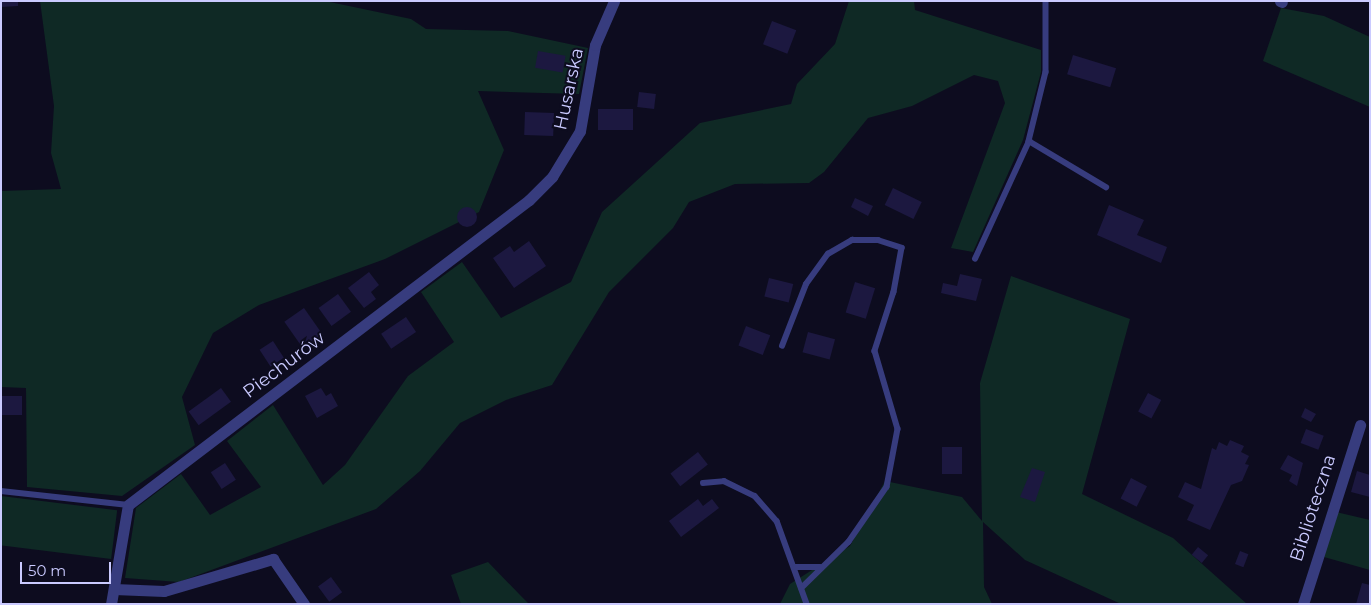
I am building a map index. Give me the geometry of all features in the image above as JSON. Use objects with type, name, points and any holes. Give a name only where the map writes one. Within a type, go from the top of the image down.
[{"type":"street","name":"Husarska","points":[[529,200],[552,177],[580,132],[595,45],[614,1]]},
{"type":"street","name":"Piechurów","points":[[128,505],[529,200]]},
{"type":"street","name":"Biblioteczna","points":[[1303,604],[1360,424]]},
{"type":"street","points":[[111,604],[128,505]]},
{"type":"street","points":[[114,589],[164,591],[273,559],[304,604]]},
{"type":"lane","points":[[975,259],[1029,141],[1046,72],[1046,1]]},
{"type":"lane","points":[[1029,141],[1106,187]]},
{"type":"lane","points":[[782,346],[806,284],[828,254],[852,240],[878,240],[902,248],[894,292],[875,351],[898,429],[894,461],[874,512],[802,588]]},
{"type":"lane","points":[[703,483],[724,481],[756,496],[776,521],[808,604]]},
{"type":"lane","points":[[1,492],[128,505]]},
{"type":"lane","points":[[795,567],[820,568]]},
{"type":"green space","points":[[40,1],[325,1],[411,19],[426,29],[508,31],[588,48],[579,94],[478,91],[504,150],[479,212],[385,259],[259,305],[213,333],[182,397],[195,445],[122,496],[27,487],[26,388],[1,387],[1,191],[61,189],[51,153],[54,106]]},
{"type":"green space","points":[[849,1],[914,1],[915,10],[1041,50],[1041,72],[1023,140],[973,252],[951,248],[1005,103],[998,81],[974,75],[912,106],[868,118],[824,172],[809,183],[735,184],[689,202],[673,228],[609,292],[552,385],[506,400],[460,423],[420,471],[376,509],[179,582],[125,578],[136,508],[181,474],[210,515],[261,487],[227,441],[273,405],[323,485],[345,465],[408,376],[454,342],[421,292],[462,262],[501,318],[571,282],[602,212],[700,123],[791,104],[797,84],[835,44]]},
{"type":"green space","points":[[1281,8],[1324,16],[1370,37],[1370,107],[1263,61]]},
{"type":"green space","points":[[1011,276],[1130,319],[1082,494],[1173,538],[1247,604],[1121,604],[1025,560],[983,522],[984,587],[992,604],[780,604],[790,584],[850,546],[885,481],[962,497],[982,521],[980,383]]},
{"type":"green space","points":[[1,496],[117,510],[111,559],[1,545]]},
{"type":"green space","points":[[1336,512],[1370,520],[1370,570],[1324,557]]},
{"type":"green space","points":[[488,562],[529,604],[461,604],[451,575]]},
{"type":"building","points":[[1,1],[18,1],[18,6],[1,7]]},
{"type":"building","points":[[772,21],[796,30],[787,54],[763,44]]},
{"type":"building","points":[[538,51],[566,56],[563,73],[535,68]]},
{"type":"building","points":[[1073,55],[1116,68],[1110,87],[1067,74]]},
{"type":"building","points":[[639,92],[656,94],[654,109],[637,107]]},
{"type":"building","points":[[598,109],[633,109],[633,130],[598,130]]},
{"type":"building","points":[[525,112],[554,113],[553,136],[524,135]]},
{"type":"building","points":[[893,188],[922,202],[913,219],[885,205]]},
{"type":"building","points":[[855,198],[873,206],[868,216],[851,207]]},
{"type":"building","points":[[1109,205],[1144,220],[1137,235],[1167,247],[1161,263],[1097,235]]},
{"type":"building","points":[[467,207],[474,210],[477,217],[474,224],[467,227],[460,224],[457,217],[460,210]]},
{"type":"building","points":[[529,241],[546,266],[514,288],[493,258],[510,246],[514,252]]},
{"type":"building","points":[[369,272],[379,285],[371,292],[376,299],[364,308],[348,288]]},
{"type":"building","points":[[960,274],[982,279],[976,301],[941,293],[943,283],[957,286]]},
{"type":"building","points":[[769,278],[793,284],[789,302],[764,296]]},
{"type":"building","points":[[855,282],[875,288],[866,319],[846,313]]},
{"type":"building","points":[[338,294],[351,312],[332,326],[319,308]]},
{"type":"building","points":[[304,308],[323,335],[303,349],[284,322]]},
{"type":"building","points":[[406,317],[416,332],[391,349],[381,334]]},
{"type":"building","points":[[746,326],[770,335],[763,355],[738,346]]},
{"type":"building","points":[[808,332],[835,339],[830,360],[803,352]]},
{"type":"building","points":[[273,341],[284,358],[270,366],[260,350]]},
{"type":"building","points":[[221,388],[231,402],[199,425],[189,412]]},
{"type":"building","points":[[321,388],[326,396],[331,393],[338,406],[317,418],[305,396]]},
{"type":"building","points":[[1148,393],[1161,400],[1151,419],[1138,412]]},
{"type":"building","points":[[1,396],[22,396],[22,415],[1,415]]},
{"type":"building","points":[[1305,408],[1316,414],[1311,422],[1301,417]]},
{"type":"building","points":[[1306,429],[1324,436],[1318,450],[1301,443]]},
{"type":"building","points":[[1230,440],[1244,446],[1241,452],[1249,456],[1245,464],[1249,465],[1242,481],[1231,485],[1210,530],[1187,520],[1194,505],[1178,497],[1185,482],[1201,489],[1212,448],[1216,450],[1219,442],[1227,446]]},
{"type":"building","points":[[942,447],[962,447],[962,474],[942,474]]},
{"type":"building","points":[[698,452],[708,465],[680,486],[670,474]]},
{"type":"building","points":[[1288,455],[1303,463],[1297,486],[1289,481],[1292,475],[1280,469]]},
{"type":"building","points":[[225,463],[236,480],[222,489],[211,472]]},
{"type":"building","points":[[1032,468],[1045,472],[1035,502],[1020,497]]},
{"type":"building","points":[[1357,471],[1370,475],[1370,497],[1351,492]]},
{"type":"building","points":[[1131,478],[1147,486],[1137,507],[1121,498]]},
{"type":"building","points":[[698,499],[703,506],[712,499],[719,508],[681,537],[669,521]]},
{"type":"building","points":[[1198,547],[1208,555],[1202,563],[1192,555]]},
{"type":"building","points":[[1240,551],[1248,554],[1243,567],[1235,564]]},
{"type":"building","points":[[331,577],[342,592],[329,602],[318,586]]},
{"type":"building","points":[[1362,583],[1370,585],[1370,604],[1356,604]]}]
